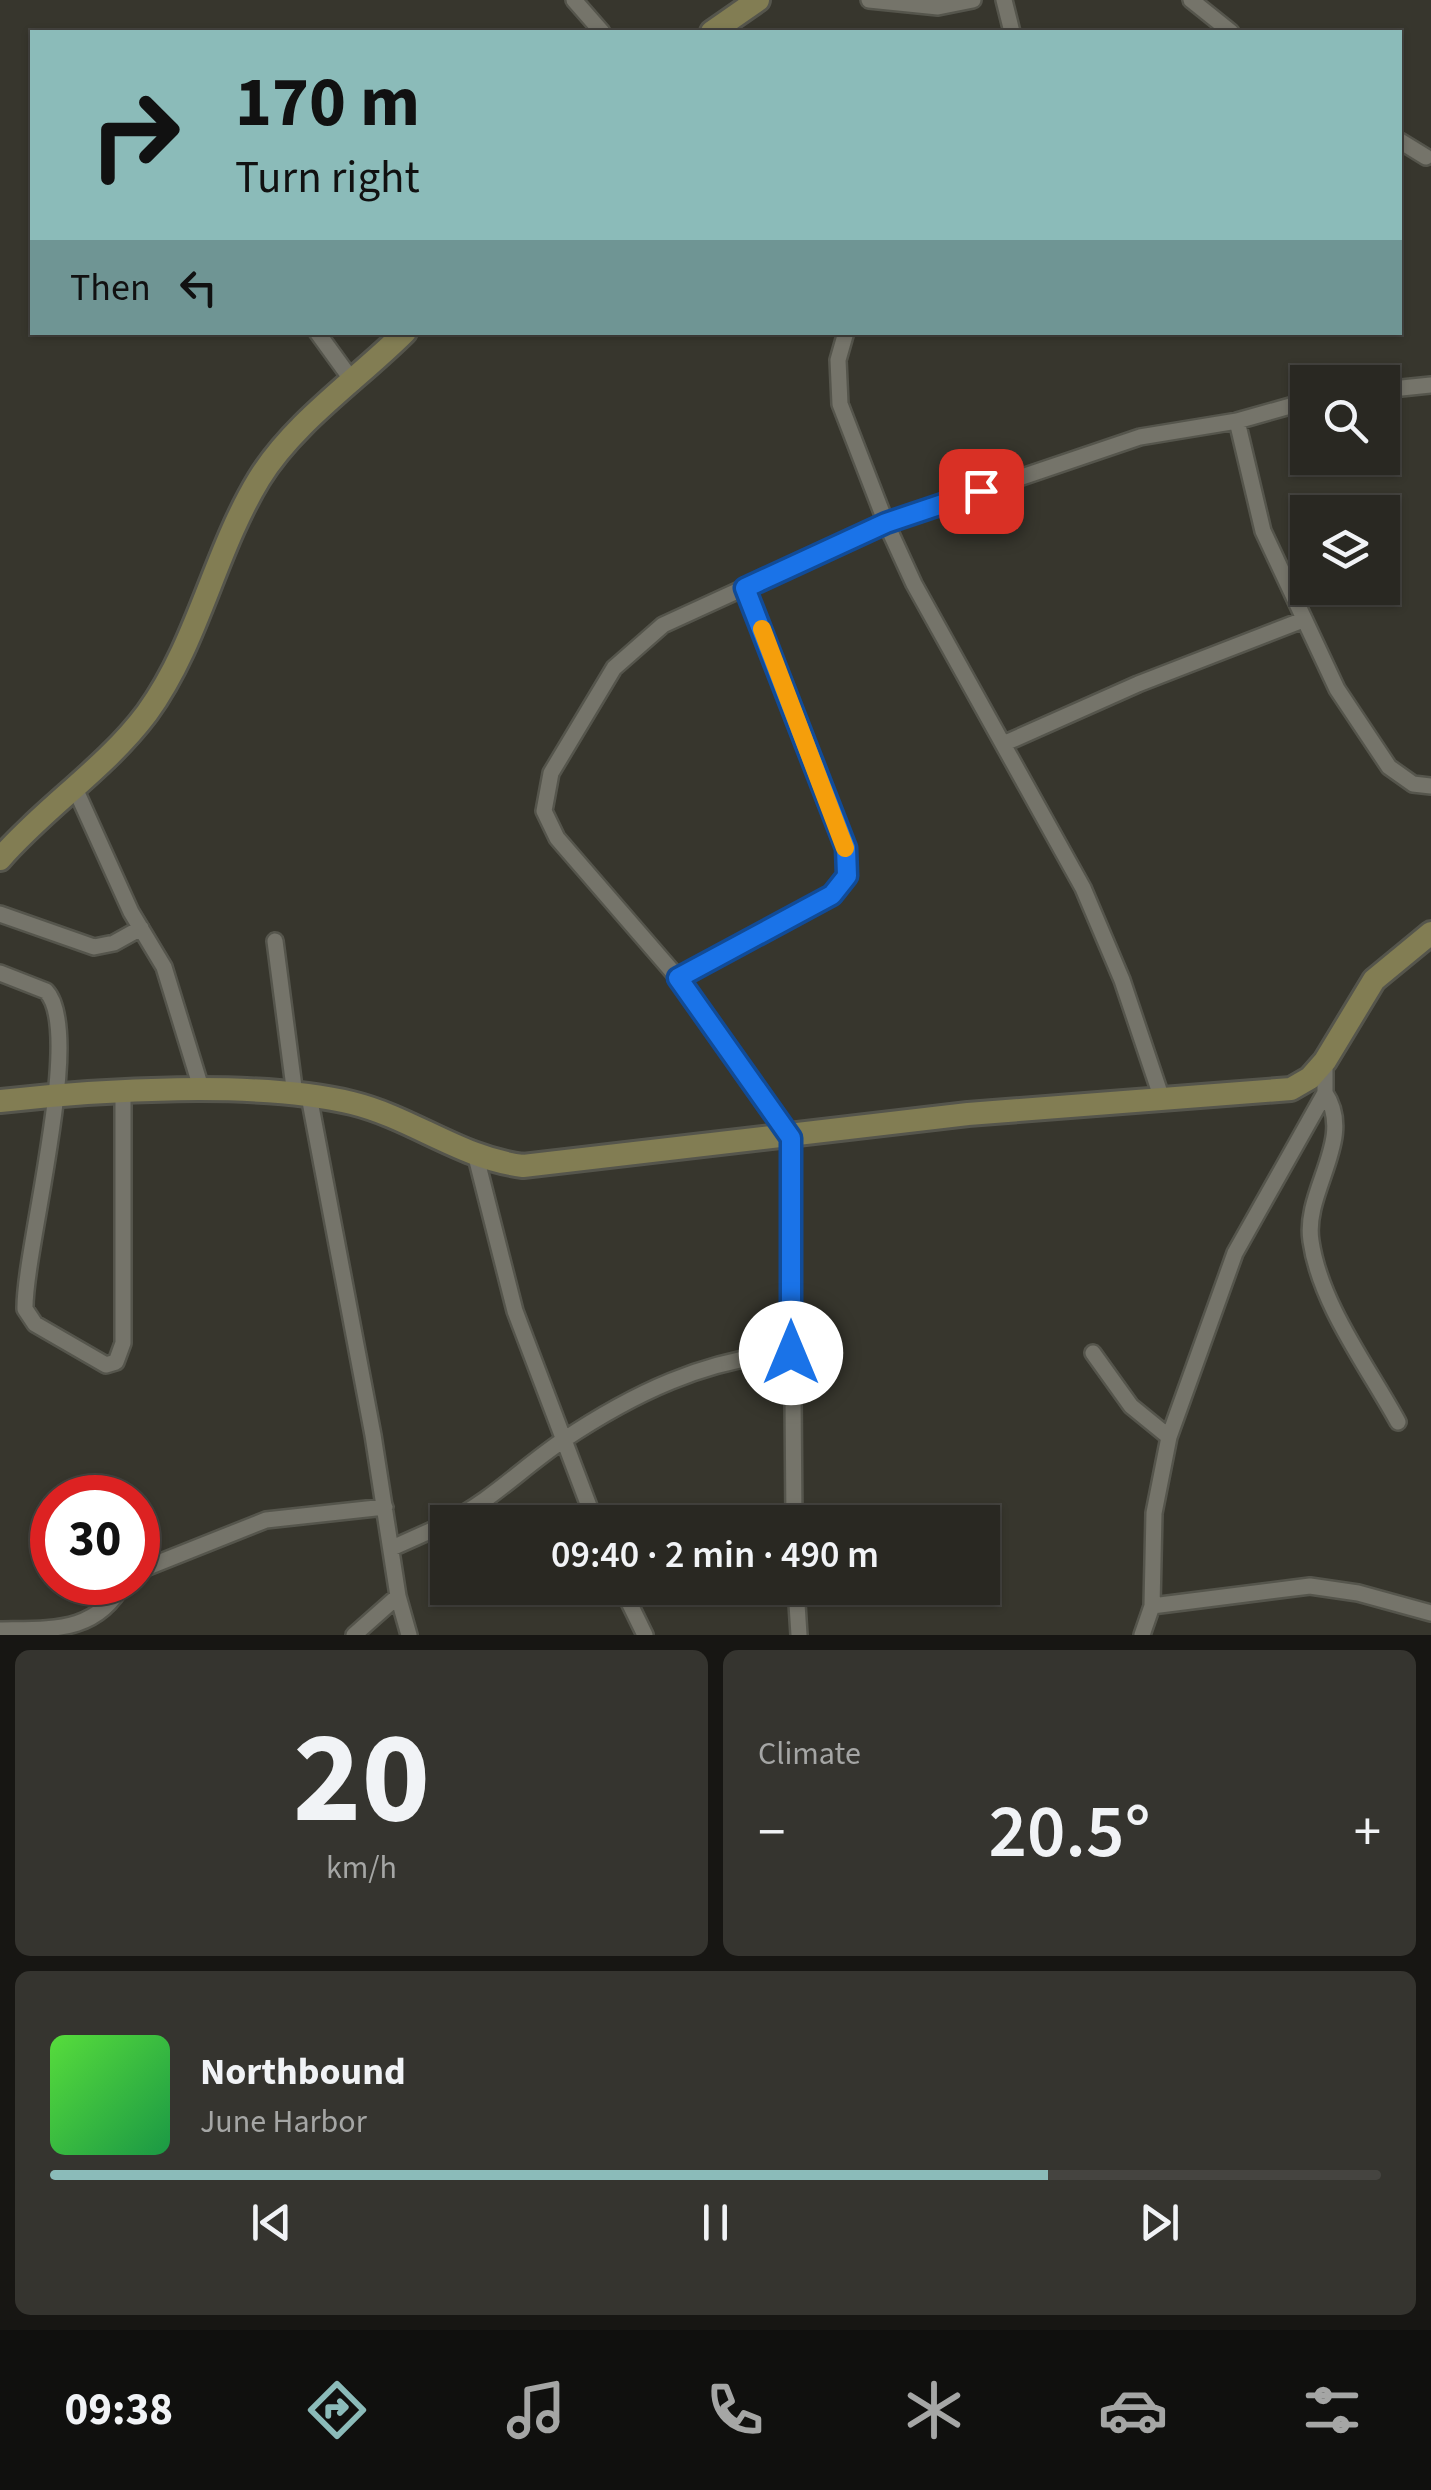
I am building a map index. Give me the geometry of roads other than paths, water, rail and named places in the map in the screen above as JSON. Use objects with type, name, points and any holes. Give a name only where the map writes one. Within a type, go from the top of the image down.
[{"type":"street","points":[[574,0],[600,30]]},
{"type":"street","points":[[715,30],[758,0]]},
{"type":"street","points":[[869,0],[938,7],[973,0]]},
{"type":"street","points":[[1004,0],[1013,30]]},
{"type":"street","points":[[1192,0],[1228,30]]},
{"type":"street","points":[[1402,142],[1426,156]]},
{"type":"street","points":[[319,335],[354,383]]},
{"type":"street","points":[[0,859],[127,737],[162,691],[260,476],[282,448],[401,335]]},
{"type":"street","points":[[845,335],[838,360],[840,404],[886,523],[914,584],[1083,888],[1122,980],[1161,1096]]},
{"type":"street","points":[[1400,388],[1431,384]]},
{"type":"street","points":[[794,1505],[791,1138],[678,978],[557,838],[544,811],[544,794],[570,736],[614,668],[663,625],[886,523],[1140,437],[1238,421],[1290,406]]},
{"type":"street","points":[[1238,421],[1263,531],[1357,725],[1389,767],[1414,784],[1431,786]]},
{"type":"street","points":[[678,978],[832,895],[847,876],[846,848],[745,588]]},
{"type":"street","points":[[1003,744],[1138,684],[1303,620]]},
{"type":"street","points":[[74,786],[140,928],[164,968],[202,1091]]},
{"type":"street","points":[[0,914],[94,947],[114,944],[140,928]]},
{"type":"street","points":[[0,1101],[58,1094],[202,1091],[302,1096],[380,1112],[476,1156],[523,1166],[791,1138],[968,1114],[1161,1096],[1278,1092],[1310,1078],[1325,1061],[1374,980],[1431,932]]},
{"type":"street","points":[[275,941],[408,1635]]},
{"type":"street","points":[[0,974],[34,984],[52,996],[58,1094],[25,1309],[34,1324],[106,1366],[116,1362],[123,1343],[122,1094]]},
{"type":"street","points":[[1325,1061],[1326,1093],[1336,1122],[1314,1204],[1311,1242],[1328,1292],[1398,1422]]},
{"type":"street","points":[[1142,1635],[1152,1606],[1154,1513],[1169,1437],[1234,1253],[1326,1093]]},
{"type":"street","points":[[476,1156],[516,1311],[561,1442],[588,1505]]},
{"type":"street","points":[[1092,1352],[1131,1406],[1169,1437]]},
{"type":"street","points":[[481,1505],[561,1442],[634,1397],[692,1371],[752,1355],[791,1353]]},
{"type":"street","points":[[160,1563],[266,1520],[385,1507]]},
{"type":"street","points":[[392,1548],[430,1531]]},
{"type":"street","points":[[1152,1606],[1310,1586],[1358,1593],[1431,1613]]},
{"type":"street","points":[[354,1635],[398,1596]]},
{"type":"street","points":[[0,1630],[87,1620],[110,1605]]},
{"type":"street","points":[[630,1605],[644,1635]]},
{"type":"street","points":[[797,1605],[799,1635]]}]
